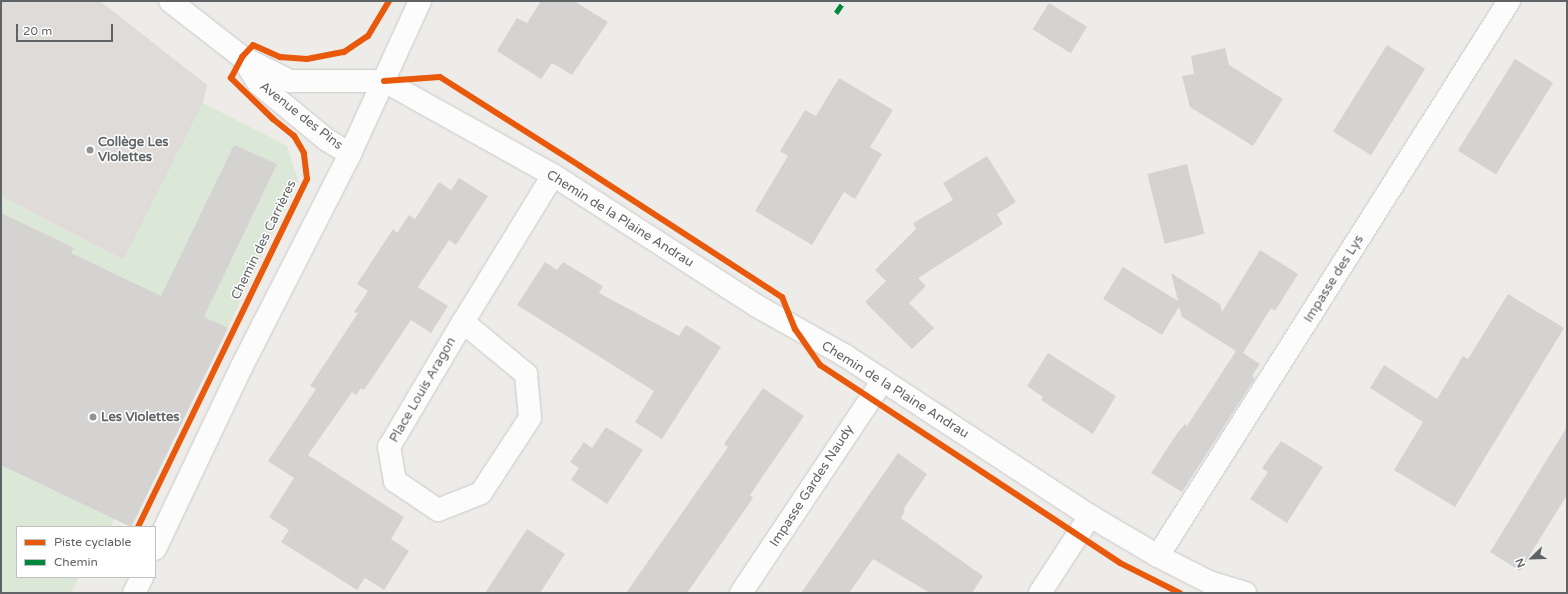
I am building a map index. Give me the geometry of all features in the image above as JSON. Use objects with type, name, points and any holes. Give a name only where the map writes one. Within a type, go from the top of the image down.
[{"type":"street","name":"Avenue des Pins","points":[[170,1],[242,56],[290,81],[384,81]]},
{"type":"street","points":[[156,547],[242,366],[350,154],[420,1]]},
{"type":"street","name":"Impasse des Lys","points":[[1158,556],[1509,1]]},
{"type":"street","name":"Avenue des Pins","points":[[242,56],[259,84],[327,140],[350,154]]},
{"type":"street","name":"Chemin de la Plaine Andrau","points":[[384,81],[552,175],[757,306],[883,380],[1090,516],[1158,556],[1209,582],[1245,593]]},
{"type":"street","name":"Place Louis Aragon","points":[[462,322],[526,374],[530,418],[481,493],[438,510],[395,481],[389,447],[462,322],[552,175]]},
{"type":"street","name":"Impasse Gardes Naudy","points":[[741,593],[883,380]]},
{"type":"street","points":[[1040,593],[1090,516]]},
{"type":"street","points":[[134,593],[142,578]]},
{"type":"shaded area","name":"Collège Les Violettes","points":[[1,1],[100,1],[207,85],[203,103],[124,260],[1,196]]},
{"type":"green space","name":"Les Violettes","points":[[203,103],[287,146],[298,181],[132,526],[114,519],[111,526],[16,526],[16,578],[78,578],[71,593],[1,593],[1,196],[124,260]]},
{"type":"building","points":[[541,1],[574,1],[608,22],[572,75],[552,63],[541,79],[497,51],[517,18],[527,23]]},
{"type":"building","points":[[1049,3],[1087,27],[1071,53],[1033,29]]},
{"type":"building","points":[[1387,45],[1425,69],[1371,155],[1333,132]]},
{"type":"building","points":[[1225,48],[1229,65],[1283,99],[1253,146],[1190,107],[1182,76],[1194,74],[1191,56]]},
{"type":"building","points":[[1515,59],[1553,83],[1496,174],[1458,151]]},
{"type":"building","points":[[839,78],[893,110],[870,147],[882,154],[855,199],[844,192],[812,245],[755,211],[788,156],[780,151],[805,110],[816,116]]},
{"type":"building","name":"Les Violettes","points":[[234,145],[277,164],[204,317],[228,328],[131,526],[1,465],[1,213],[74,248],[71,253],[161,296]]},
{"type":"building","points":[[987,156],[1016,202],[997,214],[1003,224],[918,278],[926,286],[909,303],[934,328],[912,349],[865,302],[886,281],[875,270],[916,229],[913,223],[953,200],[943,183]]},
{"type":"building","points":[[1187,164],[1204,234],[1165,244],[1147,174]]},
{"type":"building","points":[[459,178],[488,196],[456,245],[449,240],[418,287],[448,306],[431,333],[411,320],[364,390],[361,388],[356,395],[352,392],[308,455],[404,517],[391,539],[409,551],[384,590],[365,578],[357,590],[281,542],[289,530],[269,517],[294,478],[268,461],[316,389],[310,386],[358,313],[354,312],[368,291],[357,284],[393,229],[397,233],[409,215],[415,219],[439,182],[451,190]]},
{"type":"building","points":[[1260,250],[1298,274],[1275,311],[1271,308],[1243,353],[1260,364],[1252,376],[1255,378],[1182,492],[1151,473],[1178,432],[1185,424],[1187,426],[1236,351],[1182,317],[1179,307],[1162,335],[1103,299],[1123,267],[1178,301],[1171,273],[1220,304],[1222,312]]},
{"type":"building","points":[[545,262],[557,270],[563,262],[603,286],[599,293],[679,336],[686,325],[721,347],[662,439],[635,422],[654,391],[517,305]]},
{"type":"building","points":[[1508,294],[1564,328],[1455,507],[1394,470],[1423,422],[1370,388],[1384,365],[1437,399],[1463,356],[1468,359]]},
{"type":"building","points":[[1048,353],[1116,396],[1093,434],[1041,400],[1043,397],[1027,386]]},
{"type":"building","points":[[763,388],[804,416],[750,495],[753,498],[687,593],[626,593],[728,447],[724,444]]},
{"type":"building","points":[[606,427],[643,450],[607,504],[571,480],[579,468],[570,462],[584,442],[592,448]]},
{"type":"building","points":[[1567,427],[1567,495],[1520,571],[1490,552]]},
{"type":"building","points":[[1281,441],[1323,467],[1287,523],[1250,499],[1268,472],[1262,468]]},
{"type":"building","points":[[898,453],[927,474],[903,510],[905,511],[901,518],[983,576],[972,593],[930,593],[873,559],[849,593],[801,593]]},
{"type":"building","points":[[527,529],[565,554],[540,593],[485,593]]},
{"type":"marked path","points":[[836,13],[844,1]]},
{"type":"cycle path","name":"Chemin des Carrières","points":[[138,526],[307,179],[304,153],[294,136],[273,119],[231,78],[242,57],[253,45],[280,57],[307,59],[344,52],[368,36],[389,1]]},
{"type":"cycle path","points":[[384,81],[440,77],[580,166],[782,297],[795,329],[820,365],[1120,563],[1180,593]]},
{"type":"place","name":"Collège Les Violettes","points":[[90,150]]},
{"type":"place","name":"Les Violettes","points":[[93,417]]}]
